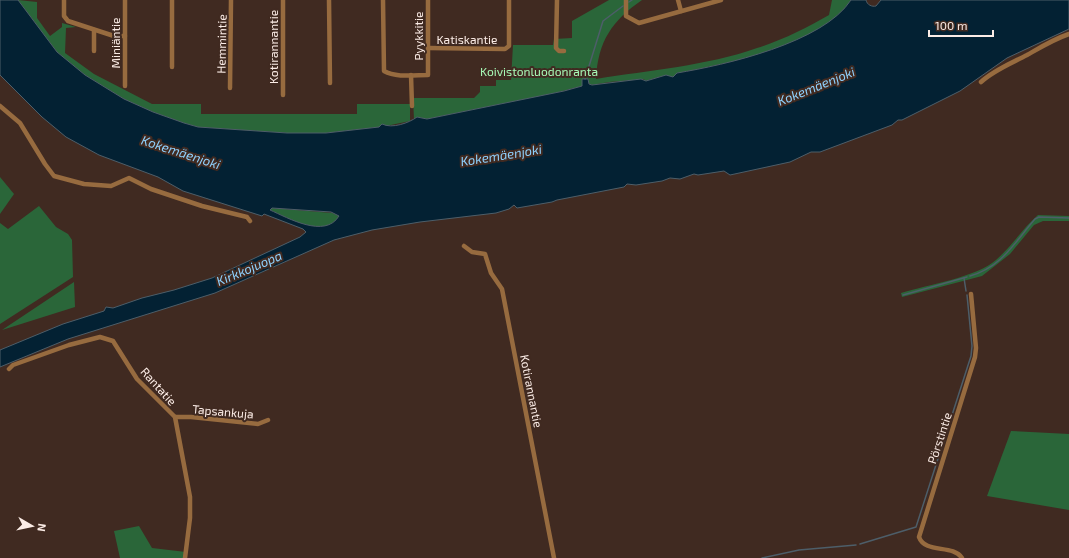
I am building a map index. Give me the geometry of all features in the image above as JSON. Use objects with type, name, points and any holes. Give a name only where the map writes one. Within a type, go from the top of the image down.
[{"type":"street","points":[[64,0],[64,16],[68,21],[114,36],[125,36]]},
{"type":"street","name":"Miniäntie","points":[[125,0],[125,86]]},
{"type":"street","points":[[172,0],[172,67]]},
{"type":"street","name":"Hemmintie","points":[[230,88],[231,0]]},
{"type":"street","name":"Kotirannantie","points":[[283,0],[283,94]]},
{"type":"street","points":[[329,0],[330,83]]},
{"type":"street","name":"Pyykkitie","points":[[383,0],[384,71],[390,74],[411,75],[428,75],[428,0]]},
{"type":"street","name":"Katiskantie","points":[[429,48],[505,49],[509,46],[509,0]]},
{"type":"street","points":[[557,0],[556,46],[558,50],[564,51]]},
{"type":"street","points":[[626,0],[626,16],[639,23],[720,0]]},
{"type":"street","points":[[678,0],[681,11]]},
{"type":"street","points":[[94,30],[94,51]]},
{"type":"street","points":[[982,82],[987,77],[1010,63],[1056,38],[1069,34]]},
{"type":"street","points":[[411,75],[412,106]]},
{"type":"street","points":[[0,106],[20,123],[44,164],[54,176],[84,184],[111,186],[129,178],[151,189],[195,204],[248,217],[250,221]]},
{"type":"street","name":"Kotirannantie","points":[[464,246],[472,252],[485,254],[492,273],[502,289],[554,558]]},
{"type":"street","name":"Pörstintie","points":[[962,558],[959,553],[926,545],[921,542],[919,537],[975,357],[976,348],[971,294]]},
{"type":"street","name":"Rantatie","points":[[9,369],[13,366],[69,345],[100,337],[108,338],[116,344],[137,379],[175,418],[190,497],[190,518],[185,558]]},
{"type":"street","name":"Tapsankuja","points":[[175,418],[191,417],[258,424],[268,420]]},
{"type":"green space","points":[[18,0],[37,2],[37,18],[50,36],[62,27],[62,23],[76,27],[66,28],[65,53],[94,74],[152,104],[201,104],[201,114],[357,114],[357,104],[410,104],[410,121],[386,126],[382,125],[380,127],[326,133],[287,133],[198,127],[184,123],[153,112],[124,99],[85,75],[57,52]]},
{"type":"green space","name":"Koivistonluodonranta","points":[[609,0],[642,0],[622,16],[608,33],[600,54],[596,79],[678,67],[738,54],[767,45],[803,29],[829,15],[832,0],[851,0],[837,15],[819,29],[772,50],[746,58],[677,73],[673,77],[662,76],[645,81],[644,79],[592,85],[582,79],[582,86],[551,94],[427,119],[417,117],[414,119],[413,98],[474,98],[480,92],[480,86],[496,86],[496,80],[511,80],[513,45],[553,45],[554,39],[572,38],[572,21]]},
{"type":"green space","points":[[0,177],[14,194],[0,214]]},
{"type":"green space","points":[[39,206],[56,227],[68,234],[72,240],[73,277],[0,324],[0,223],[8,229]]},
{"type":"green space","points":[[272,208],[332,213],[339,216],[333,223],[325,226],[306,225],[286,218],[270,210]]},
{"type":"green space","points":[[1038,215],[1069,216],[1069,221],[1043,221],[1034,225],[1010,254],[982,276],[902,297],[901,293],[964,276],[988,266],[1002,255]]},
{"type":"green space","points":[[74,282],[75,307],[2,330]]},
{"type":"green space","points":[[1011,431],[1069,434],[1069,510],[987,496]]},
{"type":"green space","points":[[139,526],[152,548],[186,552],[185,558],[120,558],[114,531]]},
{"type":"water","points":[[0,0],[18,0],[57,52],[85,75],[124,99],[153,112],[198,127],[287,133],[326,133],[379,127],[382,124],[395,126],[417,117],[427,119],[564,91],[582,86],[582,79],[588,79],[589,84],[592,85],[641,79],[646,81],[666,75],[673,77],[677,73],[746,58],[772,50],[796,40],[819,28],[837,15],[851,0],[866,0],[871,6],[876,6],[881,0],[1069,0],[1069,29],[1007,58],[960,91],[902,120],[898,120],[892,125],[820,152],[811,152],[790,162],[730,175],[724,171],[698,175],[694,174],[680,179],[670,178],[662,181],[636,185],[627,184],[624,187],[552,202],[517,208],[514,205],[509,209],[496,213],[420,222],[372,230],[334,240],[215,293],[68,339],[0,367],[0,350],[63,324],[104,311],[106,307],[113,308],[212,278],[300,237],[306,232],[303,229],[264,214],[262,216],[183,191],[158,177],[99,155],[66,137],[42,117],[0,75]],"holes":[[[272,208],[331,212],[339,216],[333,223],[325,226],[316,226],[306,225],[270,210]]]},
{"type":"waterway","points":[[585,79],[603,21],[623,6]]},
{"type":"waterway","points":[[970,276],[991,267],[1007,253],[1035,219],[1039,217],[1069,218]]},
{"type":"waterway","points":[[903,295],[967,277]]},
{"type":"waterway","points":[[964,278],[966,291]]},
{"type":"waterway","points":[[860,544],[916,527],[971,356],[972,346],[967,295]]},
{"type":"waterway","points":[[762,558],[799,550],[856,545]]},
{"type":"water label","name":"Kokemäenjoki","points":[[816,86]]},
{"type":"water label","name":"Kokemäenjoki","points":[[181,152]]},
{"type":"water label","name":"Kokemäenjoki","points":[[501,155]]},
{"type":"water label","name":"Kirkkojuopa","points":[[249,268]]}]
